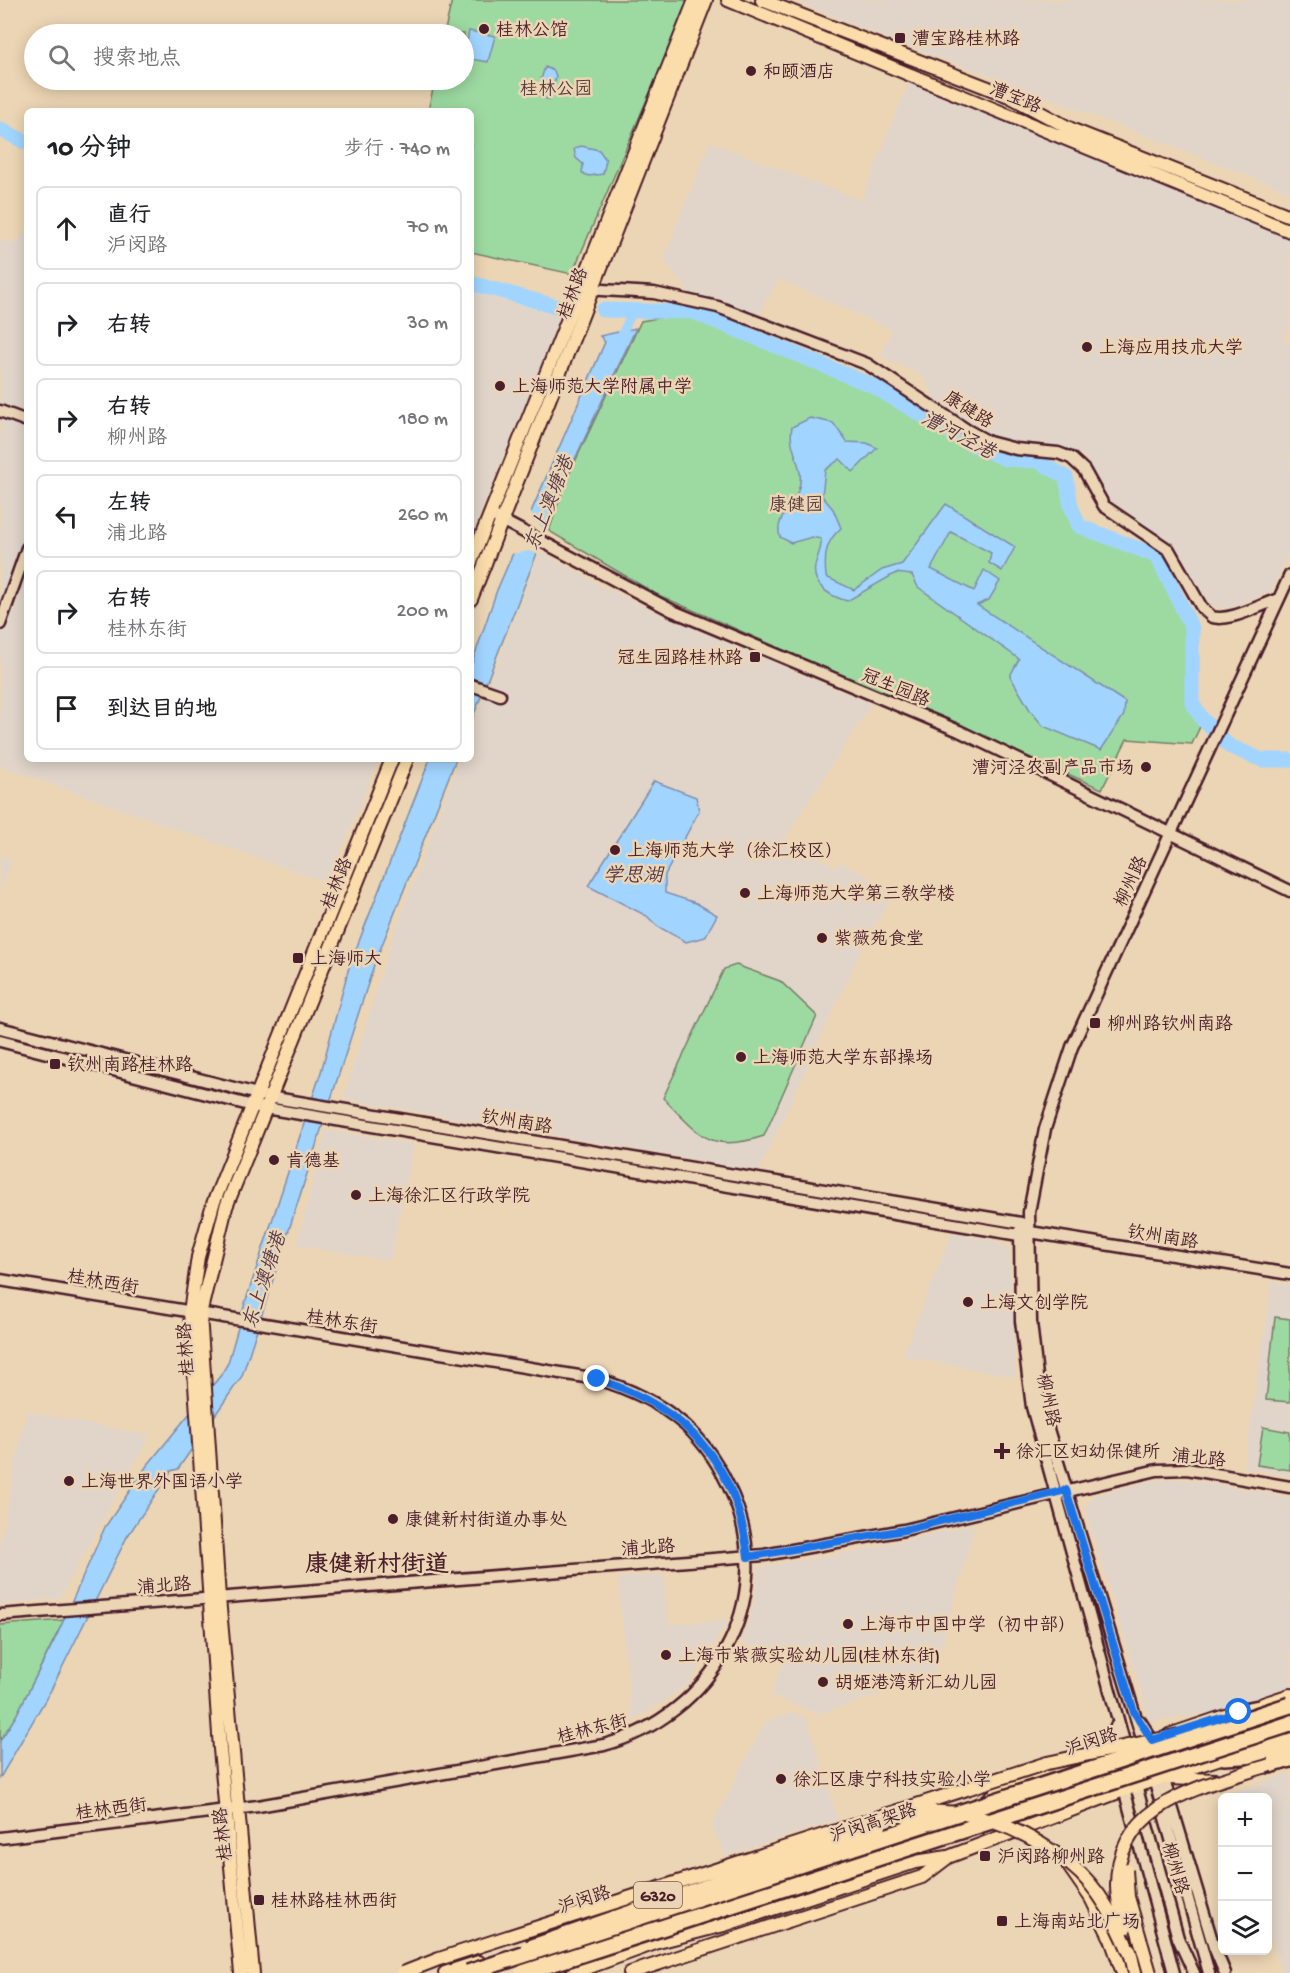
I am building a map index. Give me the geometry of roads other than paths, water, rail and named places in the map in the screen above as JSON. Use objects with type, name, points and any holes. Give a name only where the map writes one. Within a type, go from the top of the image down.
[{"type":"highway","name":"沪闵高架路","points":[[468,1973],[1108,1766],[1234,1718],[1289,1704]]},
{"type":"highway","points":[[1247,1727],[1289,1704]]},
{"type":"highway","name":"沪闵高架路","points":[[523,1973],[1290,1724]]},
{"type":"highway","points":[[1224,1757],[1287,1753]]},
{"type":"highway","points":[[1270,1766],[1287,1753]]},
{"type":"main road","name":"桂林路","points":[[474,592],[503,521],[656,93],[695,0]]},
{"type":"main road","name":"桂林路","points":[[474,554],[706,0]]},
{"type":"main road","name":"漕宝路","points":[[728,0],[1290,231]]},
{"type":"main road","name":"漕宝路","points":[[762,0],[1009,96],[1073,130],[1290,216]]},
{"type":"main road","name":"桂林路","points":[[241,1973],[232,1809],[200,1461],[195,1313],[226,1207],[261,1101],[391,762]]},
{"type":"main road","name":"桂林路","points":[[261,1101],[406,762]]},
{"type":"main road","name":"桂林路","points":[[195,1313],[205,1384],[214,1598]]},
{"type":"main road","name":"沪闵路","points":[[445,1973],[983,1803],[1002,1788],[1148,1741],[1234,1718]]},
{"type":"main road","points":[[403,1973],[439,1959],[1047,1763],[1234,1718]]},
{"type":"main road","points":[[983,1803],[1124,1766],[1247,1727]]},
{"type":"main road","points":[[573,1973],[658,1942],[724,1925],[915,1862],[948,1857],[1130,1788],[1290,1735]]},
{"type":"main road","points":[[1159,1779],[1211,1782],[1287,1753]]},
{"type":"main road","points":[[1136,1973],[1117,1889],[1118,1862],[1128,1837],[1154,1809],[1180,1794],[1270,1766]]},
{"type":"main road","name":"桂林路","points":[[232,1809],[253,1973]]},
{"type":"main road","points":[[461,1973],[565,1932],[918,1813],[955,1813],[992,1821],[1066,1862],[1103,1901],[1116,1921],[1131,1956]]},
{"type":"main road","points":[[1138,1825],[1129,1850],[1125,1883],[1150,1973]]},
{"type":"main road","name":"沪闵路","points":[[412,1973],[852,1833],[906,1827]]},
{"type":"main road","points":[[630,1973],[922,1877],[948,1857]]},
{"type":"main road","points":[[1066,1862],[1091,1898],[1111,1939],[1123,1973]]},
{"type":"street","name":"康健路","points":[[587,289],[611,288],[700,301],[867,364],[983,439],[1004,447],[1058,453],[1071,458],[1084,470],[1104,506],[1169,550],[1202,608],[1212,617],[1232,617],[1254,606],[1279,599]]},
{"type":"street","points":[[0,411],[24,420]]},
{"type":"street","name":"冠生园路","points":[[490,514],[672,611],[968,735],[1290,891]]},
{"type":"street","points":[[0,624],[24,556]]},
{"type":"street","name":"柳州路","points":[[1209,1973],[1148,1741],[1134,1712],[1032,1407],[1024,1363],[1025,1234],[1043,1138],[1064,1068],[1290,575]]},
{"type":"street","points":[[474,686],[496,693]]},
{"type":"street","name":"钦州南路","points":[[0,1028],[303,1114],[1025,1234],[1290,1274]]},
{"type":"street","name":"钦州南路","points":[[0,1041],[261,1101],[303,1102],[1021,1223]]},
{"type":"street","name":"柳州路","points":[[1025,1234],[1021,1223],[1029,1212]]},
{"type":"street","name":"桂林西街","points":[[0,1280],[195,1313]]},
{"type":"street","name":"桂林东街","points":[[195,1313],[597,1379],[631,1390],[660,1406],[686,1426],[708,1451],[727,1480],[740,1513],[748,1557],[745,1596],[738,1624],[726,1650],[696,1692],[655,1726],[628,1739],[604,1745],[232,1809]]},
{"type":"street","name":"浦北路","points":[[0,1615],[748,1557],[904,1530],[1172,1468],[1290,1487]]},
{"type":"street","name":"柳州路","points":[[1061,1492],[1116,1717],[1120,1750],[1130,1788],[1178,1938],[1194,1973]]},
{"type":"street","points":[[1159,1779],[1214,1947],[1225,1973]]},
{"type":"street","points":[[1130,1788],[1174,1973]]},
{"type":"street","name":"桂林西街","points":[[0,1838],[232,1809]]},
{"type":"water","points":[[474,32],[495,36],[488,62],[474,60]]},
{"type":"water","points":[[545,67],[554,71],[556,76],[550,100],[537,95],[544,81],[541,79]]},
{"type":"water","points":[[581,146],[599,150],[606,160],[603,174],[589,176],[582,173],[583,164],[576,158],[574,149]]},
{"type":"water","points":[[636,328],[568,474],[474,714],[474,657],[497,590],[605,342],[600,336]]},
{"type":"water","points":[[810,418],[833,423],[847,442],[867,443],[877,448],[853,472],[840,459],[825,470],[822,496],[833,509],[841,528],[827,550],[826,577],[854,590],[882,570],[902,564],[946,504],[1015,547],[1002,571],[989,563],[991,553],[951,532],[931,569],[974,591],[984,570],[1000,581],[989,600],[977,605],[1125,702],[1124,715],[1101,750],[1043,726],[1030,710],[1010,676],[1019,659],[918,587],[912,575],[896,573],[847,601],[822,588],[815,577],[821,539],[812,537],[791,543],[780,537],[779,530],[782,518],[796,497],[800,482],[799,466],[792,443],[792,427]]},
{"type":"water","points":[[429,762],[455,762],[374,965],[242,1376],[178,1469],[171,1471],[127,1537],[51,1690],[0,1778],[0,1741],[16,1716],[57,1635],[105,1527],[146,1467],[221,1375],[228,1363],[245,1303],[321,1072],[349,967]]},
{"type":"water","name":"学思湖","points":[[654,781],[696,797],[699,811],[665,875],[665,893],[696,903],[717,915],[705,937],[686,942],[657,926],[647,916],[588,886]]},
{"type":"waterway","name":"漕河泾港","points":[[0,129],[24,141]]},
{"type":"waterway","name":"漕河泾港","points":[[474,284],[559,307]]},
{"type":"waterway","name":"漕河泾港","points":[[603,310],[693,312],[871,385],[969,443],[1006,459],[1038,461],[1066,477],[1071,506],[1079,526],[1157,556],[1192,628],[1192,703],[1203,720],[1229,746],[1262,760],[1290,760]]},
{"type":"waterway","name":"东上澳塘港","points":[[619,341],[632,312]]},
{"type":"place","name":"桂林公馆","points":[[484,29]]},
{"type":"place","name":"漕宝路桂林路","points":[[900,38]]},
{"type":"place","name":"和颐酒店","points":[[751,71]]},
{"type":"place","name":"上海应用技术大学","points":[[1087,347]]},
{"type":"place","name":"上海师范大学附属中学","points":[[500,386]]},
{"type":"place","name":"冠生园路桂林路","points":[[755,657]]},
{"type":"place","name":"漕河泾农副产品市场","points":[[1146,767]]},
{"type":"place","name":"上海师范大学（徐汇校区）","points":[[615,850]]},
{"type":"place","name":"上海师范大学第三教学楼","points":[[745,893]]},
{"type":"place","name":"紫薇苑食堂","points":[[822,938]]},
{"type":"place","name":"上海师大","points":[[298,958]]},
{"type":"place","name":"柳州路钦州南路","points":[[1095,1023]]},
{"type":"place","name":"上海师范大学东部操场","points":[[741,1057]]},
{"type":"place","name":"钦州南路桂林路","points":[[55,1064]]},
{"type":"place","name":"肯德基","points":[[274,1160]]},
{"type":"place","name":"上海徐汇区行政学院","points":[[356,1195]]},
{"type":"place","name":"上海文创学院","points":[[968,1302]]},
{"type":"place","name":"徐汇区妇幼保健所","points":[[1002,1451]]},
{"type":"place","name":"上海世界外国语小学","points":[[69,1481]]},
{"type":"place","name":"康健新村街道办事处","points":[[393,1519]]},
{"type":"place","name":"上海市中国中学（初中部）","points":[[848,1624]]},
{"type":"place","name":"上海市紫薇实验幼儿园(桂林东街)","points":[[666,1655]]},
{"type":"place","name":"胡姬港湾新汇幼儿园","points":[[823,1682]]},
{"type":"place","name":"徐汇区康宁科技实验小学","points":[[781,1779]]},
{"type":"place","name":"沪闵路柳州路","points":[[985,1856]]},
{"type":"place","name":"桂林路桂林西街","points":[[259,1900]]},
{"type":"place","name":"上海南站北广场","points":[[1002,1921]]},
{"type":"district","name":"康健新村街道","points":[[377,1563]]},
{"type":"park label","name":"桂林公园","points":[[556,88]]},
{"type":"park label","name":"康健园","points":[[796,504]]}]
